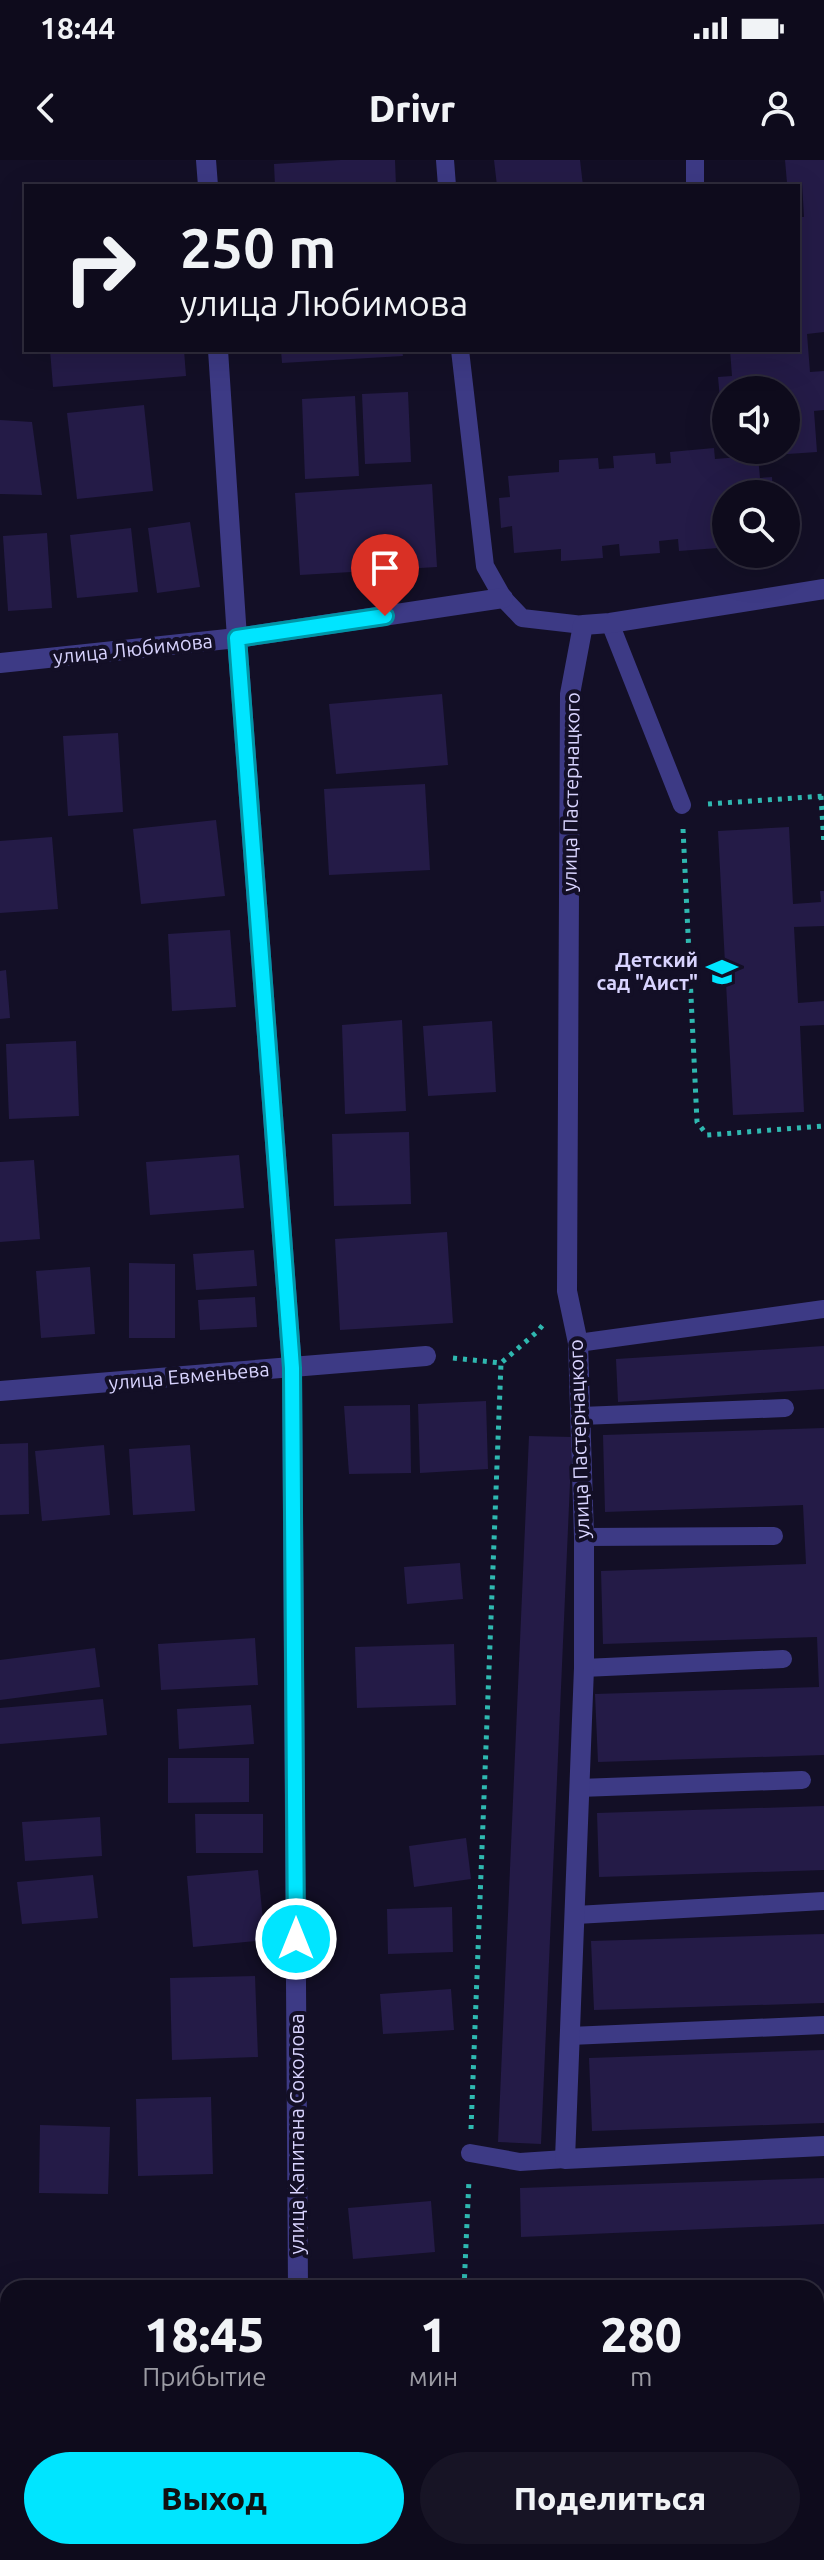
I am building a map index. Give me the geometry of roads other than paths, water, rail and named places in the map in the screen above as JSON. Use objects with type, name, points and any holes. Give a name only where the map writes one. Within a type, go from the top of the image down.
[{"type":"street","points":[[206,160],[208,184]]},
{"type":"street","name":"улица Капитана Соколова","points":[[218,352],[292,1368],[298,2280]]},
{"type":"street","points":[[583,625],[824,589]]},
{"type":"street","name":"улица Любимова","points":[[0,663],[237,638],[503,598]]},
{"type":"street","name":"улица Пастернацкого","points":[[565,2159],[584,1668],[584,1537],[578,1343],[567,1291],[570,694],[583,625]]},
{"type":"street","name":"улица Евменьева","points":[[0,1391],[426,1356]]},
{"type":"street","points":[[565,2159],[824,2146]]},
{"type":"lane","points":[[445,160],[447,184]]},
{"type":"lane","points":[[695,160],[695,184]]},
{"type":"lane","points":[[460,352],[485,566],[503,598],[522,618],[583,625]]},
{"type":"lane","points":[[610,623],[682,805]]},
{"type":"lane","points":[[578,1343],[824,1309]]},
{"type":"lane","points":[[581,1416],[785,1408]]},
{"type":"lane","points":[[584,1537],[774,1536]]},
{"type":"lane","points":[[584,1668],[783,1659]]},
{"type":"lane","points":[[579,1788],[802,1780]]},
{"type":"lane","points":[[576,1915],[824,1901]]},
{"type":"lane","points":[[570,2036],[824,2025]]},
{"type":"lane","points":[[470,2153],[520,2162],[565,2159]]},
{"type":"place","name":"Детский сад \"Аист\"","points":[[722,972]]}]
